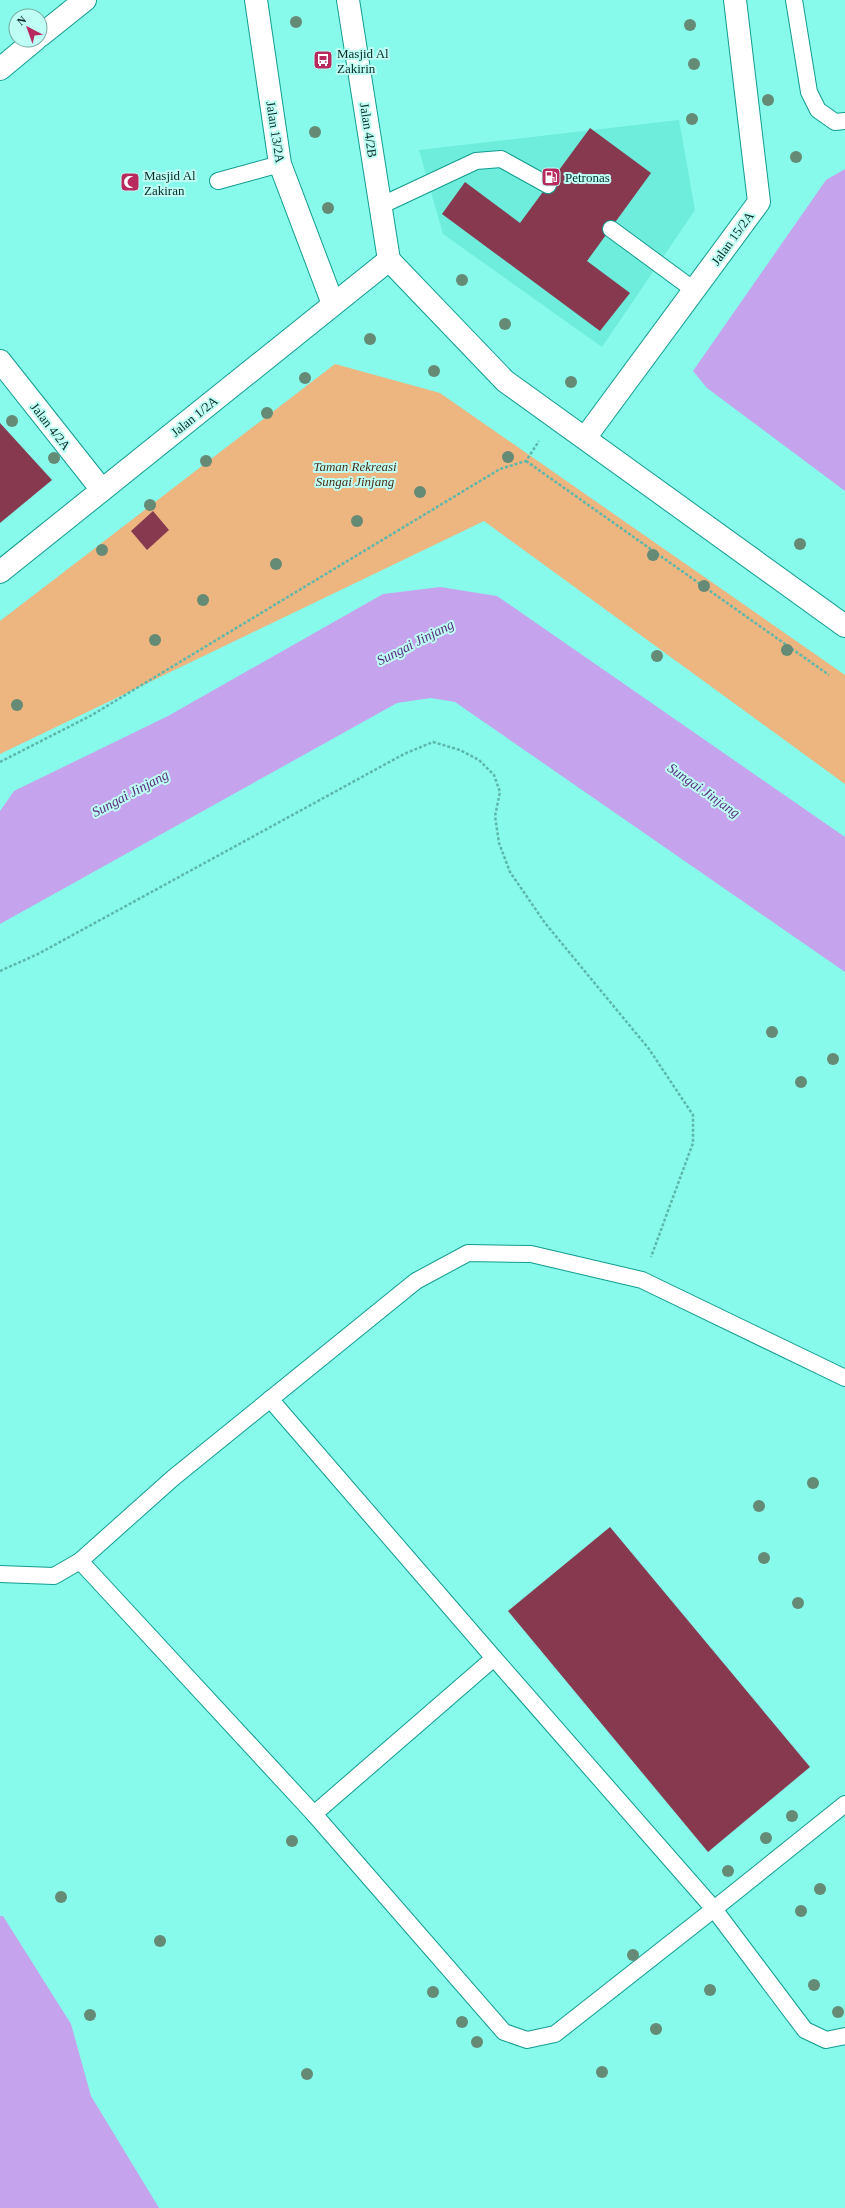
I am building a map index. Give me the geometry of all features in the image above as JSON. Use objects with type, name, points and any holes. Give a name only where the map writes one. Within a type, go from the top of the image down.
[{"type":"street","points":[[48,30],[85,0]]},
{"type":"street","name":"Jalan 13/2A","points":[[256,0],[280,164],[333,304]]},
{"type":"street","name":"Jalan 4/2B","points":[[348,0],[389,260]]},
{"type":"street","name":"Jalan 15/2A","points":[[585,438],[759,202],[735,0]]},
{"type":"street","points":[[0,69],[25,48]]},
{"type":"street","points":[[389,260],[506,381],[845,626]]},
{"type":"street","name":"Jalan 1/2A","points":[[0,572],[389,260]]},
{"type":"street","name":"Jalan 4/2A","points":[[0,361],[102,490]]},
{"type":"lane","points":[[794,0],[809,92],[818,110],[835,122],[845,120]]},
{"type":"lane","points":[[380,206],[476,161],[501,160],[548,185]]},
{"type":"lane","points":[[218,181],[280,164]]},
{"type":"lane","points":[[610,229],[694,290]]},
{"type":"lane","points":[[0,1574],[54,1576],[80,1561],[173,1478],[416,1281],[468,1253],[531,1254],[642,1280],[845,1378]]},
{"type":"lane","points":[[270,1399],[714,1909],[805,2030],[826,2040],[845,2036]]},
{"type":"lane","points":[[80,1561],[314,1814],[504,2032],[527,2040],[555,2034],[845,1804]]},
{"type":"lane","points":[[314,1814],[494,1658]]},
{"type":"path","points":[[0,762],[92,715],[500,469],[526,461],[829,675]]},
{"type":"path","points":[[0,971],[45,951],[404,754],[433,742],[460,750],[479,760],[494,775],[500,792],[495,816],[499,843],[510,872],[545,923],[649,1048],[693,1115],[693,1143],[642,1280]]},
{"type":"shaded area","points":[[679,120],[695,210],[602,347],[443,234],[419,150]]},
{"type":"green space","name":"Taman Rekreasi Sungai Jinjang","points":[[335,364],[440,393],[845,675],[845,784],[484,521],[0,754],[0,621]]},
{"type":"water","points":[[845,169],[845,491],[707,388],[693,371],[826,180]]},
{"type":"water","name":"Sungai Jinjang","points":[[440,587],[497,596],[845,837],[845,972],[455,702],[431,698],[397,703],[0,924],[0,811],[14,791],[168,716],[383,594]]},
{"type":"water","points":[[0,1916],[3,1916],[71,2024],[91,2096],[159,2208],[0,2208]]},
{"type":"building","points":[[590,128],[651,173],[587,261],[630,293],[600,331],[442,214],[465,182],[520,223]]},
{"type":"building","points":[[0,423],[52,480],[0,523]]},
{"type":"building","points":[[153,511],[169,530],[147,550],[131,531]]},
{"type":"building","points":[[610,1527],[810,1767],[708,1852],[508,1611]]},
{"type":"place","name":"Masjid Al Zakirin","points":[[323,60]]},
{"type":"place","name":"Petronas","points":[[551,177]]},
{"type":"place","name":"Masjid Al Zakiran","points":[[130,182]]}]
